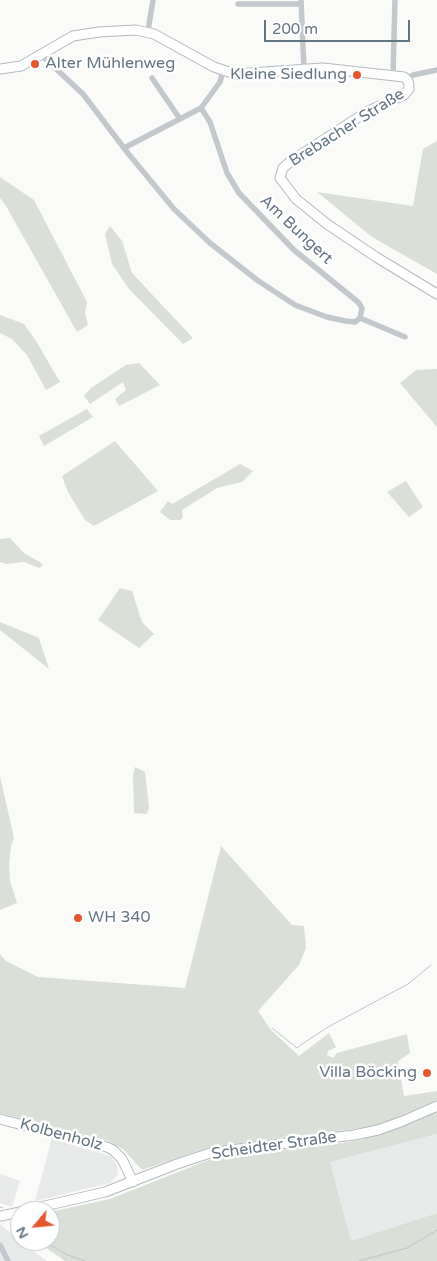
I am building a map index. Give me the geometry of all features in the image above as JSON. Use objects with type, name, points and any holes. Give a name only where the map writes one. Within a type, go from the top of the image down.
[{"type":"street","points":[[148,32],[153,0]]},
{"type":"street","points":[[393,75],[396,0]]},
{"type":"street","points":[[238,4],[301,2],[304,69]]},
{"type":"street","name":"Brebacher Straße","points":[[0,70],[21,66],[73,36],[98,32],[136,30],[148,32],[223,71],[241,74],[329,68],[407,78],[409,89],[404,95],[373,108],[362,115],[286,165],[280,175],[282,182],[296,199],[327,224],[376,257],[437,294]]},
{"type":"street","points":[[40,54],[83,94],[124,148],[182,218],[257,280],[286,300],[309,310],[345,321],[355,322],[360,318],[404,337]]},
{"type":"street","points":[[407,78],[412,75],[437,70]]},
{"type":"street","points":[[124,148],[201,108],[220,82],[223,71]]},
{"type":"street","points":[[152,78],[180,119]]},
{"type":"street","name":"Am Bungert","points":[[201,108],[210,122],[228,178],[239,194],[294,250],[358,302],[362,308],[360,318]]},
{"type":"street","name":"Scheidter Straße","points":[[60,1203],[90,1196],[133,1182],[210,1153],[378,1130],[437,1106]]},
{"type":"street","name":"Kolbenholz","points":[[0,1119],[107,1146],[122,1159],[133,1182]]},
{"type":"street","points":[[0,1245],[8,1261]]},
{"type":"shaded area","points":[[437,141],[437,274],[372,237],[317,192],[413,206],[423,149]]},
{"type":"shaded area","points":[[0,177],[34,200],[87,302],[85,313],[88,325],[77,332],[0,198]]},
{"type":"shaded area","points":[[110,226],[122,241],[132,273],[193,338],[183,344],[129,289],[112,264],[105,234]]},
{"type":"shaded area","points":[[0,315],[24,324],[60,382],[46,390],[27,355],[12,339],[0,333]]},
{"type":"shaded area","points":[[139,363],[160,385],[119,406],[115,399],[126,390],[123,382],[90,404],[84,396],[91,388],[126,365]]},
{"type":"shaded area","points":[[437,369],[437,427],[400,383],[416,370]]},
{"type":"shaded area","points":[[87,409],[93,417],[44,446],[39,436]]},
{"type":"shaded area","points":[[115,441],[158,491],[94,526],[85,520],[68,492],[62,476]]},
{"type":"shaded area","points":[[240,464],[253,471],[242,482],[217,488],[182,510],[183,517],[180,520],[170,520],[160,512],[168,501],[172,504]]},
{"type":"shaded area","points":[[406,481],[423,507],[409,517],[387,492]]},
{"type":"shaded area","points":[[10,538],[24,553],[43,564],[40,568],[24,562],[6,564],[0,562],[0,539]]},
{"type":"shaded area","points":[[120,588],[132,591],[142,622],[154,634],[139,648],[98,620]]},
{"type":"shaded area","points":[[0,622],[39,638],[49,669],[0,630]]},
{"type":"shaded area","points":[[135,767],[145,772],[149,807],[147,814],[134,813],[133,775]]},
{"type":"shaded area","points":[[0,776],[14,838],[9,865],[10,881],[17,903],[0,910]]},
{"type":"shaded area","points":[[221,846],[292,925],[304,926],[306,948],[299,965],[258,1011],[271,1030],[299,1056],[329,1033],[336,1047],[328,1051],[327,1055],[333,1058],[337,1053],[407,1034],[410,1053],[398,1061],[404,1096],[437,1091],[437,1100],[378,1126],[209,1147],[142,1170],[124,1150],[109,1141],[0,1113],[0,954],[6,961],[38,977],[185,988]]},
{"type":"shaded area","points":[[437,1109],[437,1134],[330,1162],[351,1241],[437,1213],[437,1261],[65,1261],[50,1251],[60,1251],[60,1210],[110,1199],[211,1159],[361,1140]]},
{"type":"shaded area","points":[[437,1134],[437,1213],[351,1241],[330,1162]]},
{"type":"shaded area","points":[[52,1138],[110,1156],[117,1164],[118,1173],[110,1183],[35,1201]]},
{"type":"shaded area","points":[[0,1174],[20,1181],[14,1201],[10,1201],[10,1206],[0,1203]]},
{"type":"shaded area","points":[[0,1224],[10,1232],[10,1251],[34,1251],[47,1261],[0,1261]]},
{"type":"waterway","points":[[272,1028],[297,1048],[328,1027],[408,984],[431,965]]},
{"type":"waterway","points":[[359,1261],[407,1248],[437,1230]]},
{"type":"waterway","points":[[60,1251],[85,1261]]},
{"type":"place","name":"Alter Mühlenweg","points":[[35,64]]},
{"type":"place","name":"Kleine Siedlung","points":[[357,75]]},
{"type":"place","name":"WH 340","points":[[78,918]]},
{"type":"place","name":"Villa Böcking","points":[[427,1073]]}]
